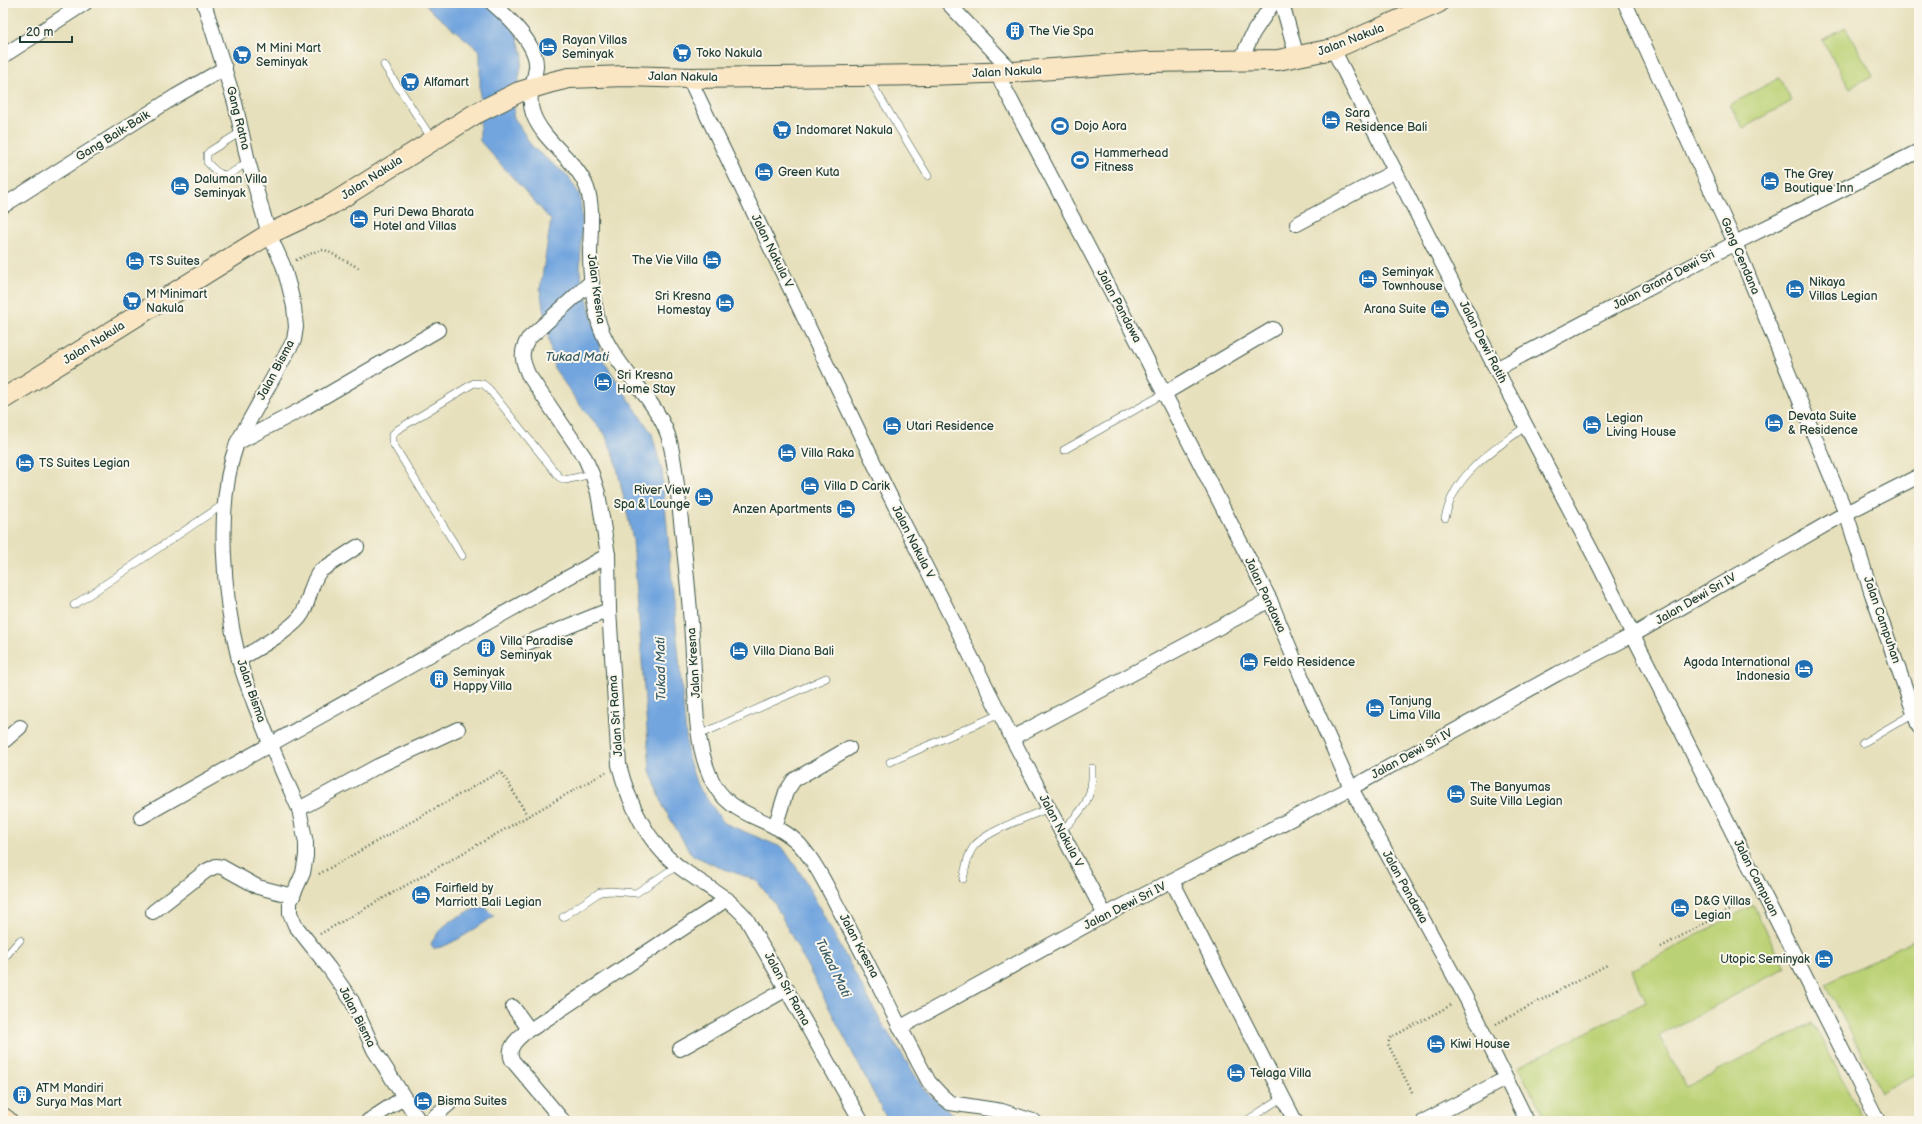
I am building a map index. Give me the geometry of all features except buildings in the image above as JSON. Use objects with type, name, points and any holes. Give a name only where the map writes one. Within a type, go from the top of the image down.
[{"type":"main road","name":"Jalan Nakula","points":[[3,399],[269,234],[332,204],[475,114],[525,90],[569,78],[626,76],[689,78],[868,77],[1005,72],[1146,62],[1240,62],[1278,60],[1333,49],[1438,3]]},
{"type":"main road","points":[[3,1118],[7,1121]]},
{"type":"street","points":[[3,56],[85,3]]},
{"type":"street","name":"Gang Ratna","points":[[204,3],[235,102],[248,161],[269,234]]},
{"type":"street","name":"Jalan Kresna","points":[[492,3],[518,29],[534,54],[536,63],[525,90],[534,118],[579,173],[586,186],[590,198],[589,284],[597,318],[604,335],[623,368],[659,417],[670,441],[683,535],[699,735],[710,777],[718,792],[732,805],[747,815],[775,827],[800,846],[823,880],[929,1082],[940,1094],[950,1102],[1002,1111],[1033,1121]]},
{"type":"street","name":"Jalan Pandawa","points":[[948,3],[1005,72],[1164,393],[1270,600],[1302,678],[1352,788],[1466,998],[1527,1121]]},
{"type":"street","points":[[1240,62],[1253,33],[1273,3]]},
{"type":"street","points":[[1282,3],[1297,57]]},
{"type":"street","name":"Gang Cendana","points":[[1625,3],[1735,243],[1846,513]]},
{"type":"street","name":"Jalan Dewi Ratih","points":[[1333,49],[1496,369],[1601,569],[1633,635]]},
{"type":"street","name":"Gang Baik-Baik","points":[[3,206],[176,96],[225,68]]},
{"type":"street","name":"Jalan Nakula V","points":[[689,78],[884,484],[1012,738],[1105,916]]},
{"type":"street","name":"Jalan Grand Dewi Sri","points":[[1496,369],[1735,243],[1919,151]]},
{"type":"street","points":[[1297,224],[1395,171]]},
{"type":"street","name":"Jalan Bisma","points":[[269,234],[283,265],[294,307],[296,327],[294,340],[237,443],[232,456],[224,504],[225,571],[232,627],[239,660],[270,745],[299,809],[306,843],[306,856],[303,873],[290,902],[290,913],[295,925],[352,1001],[374,1050],[403,1098],[419,1121]]},
{"type":"street","name":"Jalan Sri Rama","points":[[589,284],[528,339],[522,349],[522,361],[528,374],[585,458],[592,474],[601,513],[608,555],[609,610],[619,765],[624,786],[637,813],[661,850],[677,866],[727,899],[746,918],[861,1121]]},
{"type":"street","points":[[1164,393],[1273,329]]},
{"type":"street","points":[[237,443],[306,408],[438,330]]},
{"type":"street","name":"Jalan Dewi Sri IV","points":[[901,1027],[1105,916],[1352,788],[1557,674],[1633,635],[1846,513],[1919,476]]},
{"type":"street","name":"Jalan Campuhan","points":[[1846,513],[1872,594],[1919,728]]},
{"type":"street","points":[[239,660],[294,624],[308,604],[316,576],[320,571],[357,547]]},
{"type":"street","points":[[141,817],[608,555]]},
{"type":"street","points":[[1012,738],[1270,600]]},
{"type":"street","points":[[527,643],[609,610]]},
{"type":"street","name":"Jalan Campuan","points":[[1633,635],[1878,1121]]},
{"type":"street","points":[[3,742],[20,727]]},
{"type":"street","points":[[299,809],[378,766],[458,729]]},
{"type":"street","points":[[775,827],[786,792],[794,780],[849,748]]},
{"type":"street","points":[[153,912],[206,871],[216,866],[222,867],[258,887],[295,891]]},
{"type":"street","points":[[1172,882],[1295,1121]]},
{"type":"street","points":[[563,1121],[512,1060],[510,1055],[513,1044],[529,1029],[727,899]]},
{"type":"street","points":[[680,1050],[787,989]]},
{"type":"street","points":[[513,1007],[529,1029]]},
{"type":"street","points":[[1424,1121],[1505,1078]]},
{"type":"street","points":[[368,1121],[403,1098]]},
{"type":"street","points":[[428,1121],[449,1104]]},
{"type":"lane","points":[[384,65],[432,140]]},
{"type":"lane","points":[[868,77],[928,176]]},
{"type":"lane","points":[[241,132],[210,151],[206,158],[213,170],[220,175],[224,175],[235,170],[248,161]]},
{"type":"lane","points":[[462,556],[392,442],[392,436],[397,430],[430,409],[474,383],[483,384],[489,388],[559,477],[565,480],[592,474]]},
{"type":"lane","points":[[1064,450],[1164,393]]},
{"type":"lane","points":[[1445,518],[1452,496],[1469,473],[1483,459],[1526,426]]},
{"type":"lane","points":[[74,605],[224,504]]},
{"type":"lane","points":[[699,735],[826,678]]},
{"type":"lane","points":[[1863,743],[1914,713]]},
{"type":"lane","points":[[890,762],[1000,714]]},
{"type":"lane","points":[[1061,831],[1078,816],[1088,798],[1093,779],[1092,768]]},
{"type":"lane","points":[[963,879],[968,858],[975,845],[992,833],[1048,808]]},
{"type":"lane","points":[[563,917],[600,892],[611,891],[636,893],[677,866]]},
{"type":"lane","points":[[3,959],[20,940]]},
{"type":"lane","points":[[1246,1121],[1283,1097]]},
{"type":"path","points":[[283,265],[319,250],[325,250],[360,269]]},
{"type":"path","points":[[308,941],[619,765]]},
{"type":"path","points":[[295,891],[501,771],[527,816]]},
{"type":"path","points":[[1661,947],[1763,892]]},
{"type":"path","points":[[1483,1031],[1609,964]]},
{"type":"path","points":[[1412,1092],[1388,1044],[1390,1038],[1466,998]]},
{"type":"green space","points":[[1845,27],[1873,75],[1850,88],[1822,40]]},
{"type":"green space","points":[[1779,78],[1792,101],[1743,128],[1730,105]]},
{"type":"green space","points":[[1753,905],[1785,968],[1659,1036],[1686,1087],[1813,1023],[1864,1121],[1547,1121],[1518,1067],[1646,1002],[1632,970]]},
{"type":"green space","points":[[1919,937],[1919,1072],[1881,1092],[1826,984]]},
{"type":"water","name":"Tukad Mati","points":[[424,3],[488,3],[515,31],[523,55],[513,116],[533,148],[567,175],[580,195],[582,221],[580,271],[603,360],[652,434],[662,471],[688,758],[697,785],[724,823],[783,848],[803,877],[880,1020],[925,1091],[956,1116],[996,1118],[1013,1121],[888,1121],[775,904],[756,880],[716,866],[691,854],[664,808],[650,770],[633,540],[615,458],[605,434],[579,404],[554,368],[540,290],[551,220],[480,141],[480,51]]},
{"type":"water","points":[[478,908],[486,908],[494,916],[455,941],[439,948],[433,948],[431,944],[444,926],[457,917]]},
{"type":"place","name":"The Vie Spa","points":[[1015,31]]},
{"type":"place","name":"Rayan Villas Seminyak","points":[[548,47]]},
{"type":"place","name":"Toko Nakula","points":[[682,53]]},
{"type":"place","name":"M Mini Mart Seminyak","points":[[242,55]]},
{"type":"place","name":"Alfamart","points":[[410,82]]},
{"type":"place","name":"Sara Residence Bali","points":[[1331,120]]},
{"type":"place","name":"Dojo Aora","points":[[1060,126]]},
{"type":"place","name":"Indomaret Nakula","points":[[782,130]]},
{"type":"place","name":"Hammerhead Fitness","points":[[1080,160]]},
{"type":"place","name":"Green Kuta","points":[[764,172]]},
{"type":"place","name":"The Grey Boutique Inn","points":[[1770,181]]},
{"type":"place","name":"Daluman Villa Seminyak","points":[[180,186]]},
{"type":"place","name":"Puri Dewa Bharata Hotel and Villas","points":[[359,219]]},
{"type":"place","name":"The Vie Villa","points":[[712,260]]},
{"type":"place","name":"TS Suites","points":[[135,261]]},
{"type":"place","name":"Seminyak Townhouse","points":[[1368,279]]},
{"type":"place","name":"Nikaya Villas Legian","points":[[1795,289]]},
{"type":"place","name":"M Minimart Nakula","points":[[132,301]]},
{"type":"place","name":"Sri Kresna Homestay","points":[[725,303]]},
{"type":"place","name":"Arana Suite","points":[[1440,309]]},
{"type":"place","name":"Sri Kresna Home Stay","points":[[603,382]]},
{"type":"place","name":"Devata Suite & Residence","points":[[1774,423]]},
{"type":"place","name":"Legian Living House","points":[[1592,425]]},
{"type":"place","name":"Utari Residence","points":[[892,426]]},
{"type":"place","name":"Villa Raka","points":[[787,453]]},
{"type":"place","name":"TS Suites Legian","points":[[25,463]]},
{"type":"place","name":"Villa D Carik","points":[[810,486]]},
{"type":"place","name":"River View Spa & Lounge","points":[[704,497]]},
{"type":"place","name":"Anzen Apartments","points":[[846,509]]},
{"type":"place","name":"Villa Paradise Seminyak","points":[[486,648]]},
{"type":"place","name":"Villa Diana Bali","points":[[739,651]]},
{"type":"place","name":"Feldo Residence","points":[[1249,662]]},
{"type":"place","name":"Agoda International Indonesia","points":[[1804,669]]},
{"type":"place","name":"Seminyak Happy Villa","points":[[439,679]]},
{"type":"place","name":"Tanjung Lima Villa","points":[[1375,708]]},
{"type":"place","name":"The Banyumas Suite Villa Legian","points":[[1456,794]]},
{"type":"place","name":"Fairfield by Marriott Bali Legian","points":[[421,895]]},
{"type":"place","name":"D&G Villas Legian","points":[[1680,908]]},
{"type":"place","name":"Utopic Seminyak","points":[[1824,959]]},
{"type":"place","name":"Kiwi House","points":[[1436,1044]]},
{"type":"place","name":"Telaga Villa","points":[[1236,1073]]},
{"type":"place","name":"ATM Mandiri Surya Mas Mart","points":[[22,1095]]},
{"type":"place","name":"Bisma Suites","points":[[423,1101]]}]
